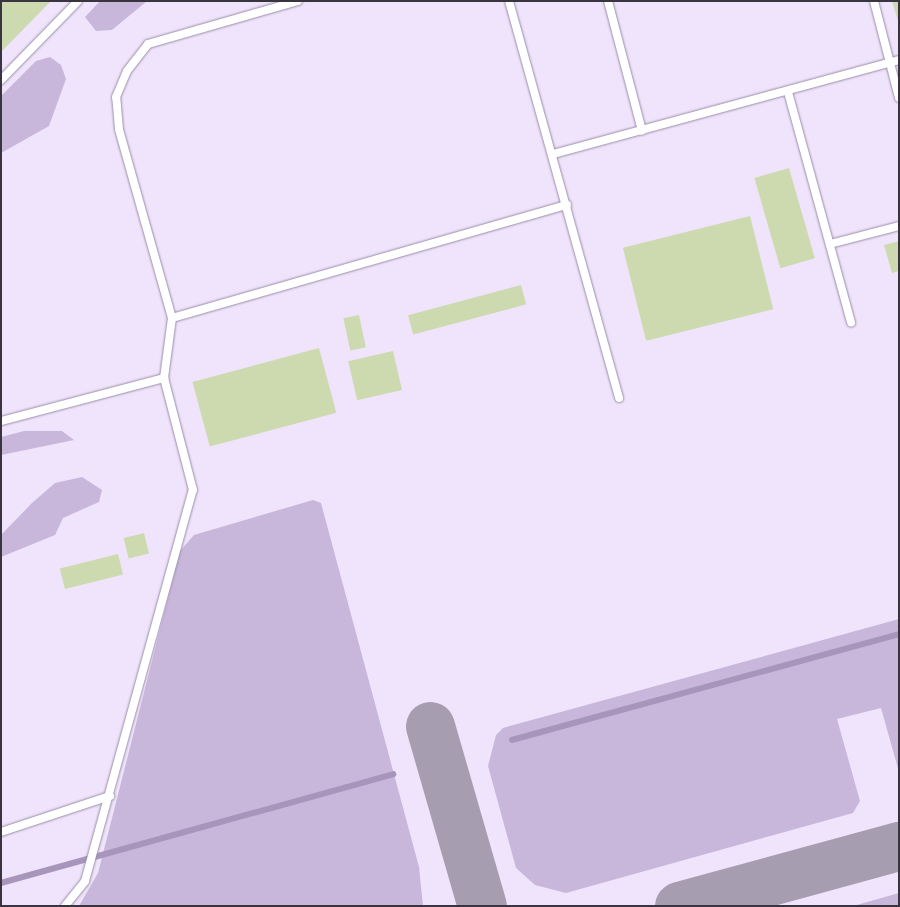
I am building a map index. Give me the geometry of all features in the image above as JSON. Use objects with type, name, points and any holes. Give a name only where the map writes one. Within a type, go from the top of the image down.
[{"type":"lane","points":[[1,80],[78,1]]},
{"type":"lane","points":[[65,906],[85,880],[110,796],[193,490],[164,378],[172,318],[119,129],[116,97],[127,71],[148,44],[298,1]]},
{"type":"lane","points":[[509,1],[553,154],[619,398]]},
{"type":"lane","points":[[608,1],[642,131]]},
{"type":"lane","points":[[874,1],[899,98]]},
{"type":"lane","points":[[553,154],[788,92],[899,60]]},
{"type":"lane","points":[[788,92],[851,323]]},
{"type":"lane","points":[[172,318],[567,205]]},
{"type":"lane","points":[[830,244],[899,226]]},
{"type":"lane","points":[[1,421],[164,378]]},
{"type":"lane","points":[[1,832],[110,796]]},
{"type":"shaded area","points":[[100,1],[147,1],[112,30],[96,31],[85,17]]},
{"type":"shaded area","points":[[50,57],[61,65],[66,79],[49,126],[1,153],[1,96],[36,61]]},
{"type":"shaded area","points":[[24,431],[62,431],[74,440],[1,455],[1,437]]},
{"type":"shaded area","points":[[82,477],[102,490],[99,502],[63,518],[55,535],[1,557],[1,535],[32,503],[55,483]]},
{"type":"shaded area","points":[[313,500],[321,503],[419,867],[423,906],[79,906],[98,873],[180,551],[194,535]]},
{"type":"shaded area","points":[[899,619],[899,772],[881,708],[837,719],[860,801],[853,813],[566,893],[535,885],[516,868],[488,766],[496,735],[503,728]]},
{"type":"shaded area","points":[[899,893],[899,906],[853,906]]},
{"type":"building","points":[[1,1],[51,1],[1,52]]},
{"type":"building","points":[[892,1],[899,1],[899,24]]},
{"type":"building","points":[[789,168],[815,258],[780,268],[754,178]]},
{"type":"building","points":[[750,216],[773,309],[646,341],[623,248]]},
{"type":"building","points":[[899,241],[899,271],[892,273],[884,245]]},
{"type":"building","points":[[521,285],[526,304],[413,335],[408,315]]},
{"type":"building","points":[[359,315],[366,347],[350,351],[343,318]]},
{"type":"building","points":[[319,348],[336,413],[210,447],[192,382]]},
{"type":"building","points":[[393,351],[402,390],[357,400],[348,361]]},
{"type":"building","points":[[144,533],[149,553],[129,558],[124,538]]},
{"type":"building","points":[[118,554],[123,574],[65,589],[60,569]]},
{"type":"waterway","points":[[512,740],[899,634]]},
{"type":"waterway","points":[[1,883],[393,774]]},
{"type":"taxiway","points":[[430,726],[482,906]]},
{"type":"taxiway","points":[[679,906],[899,846]]}]
